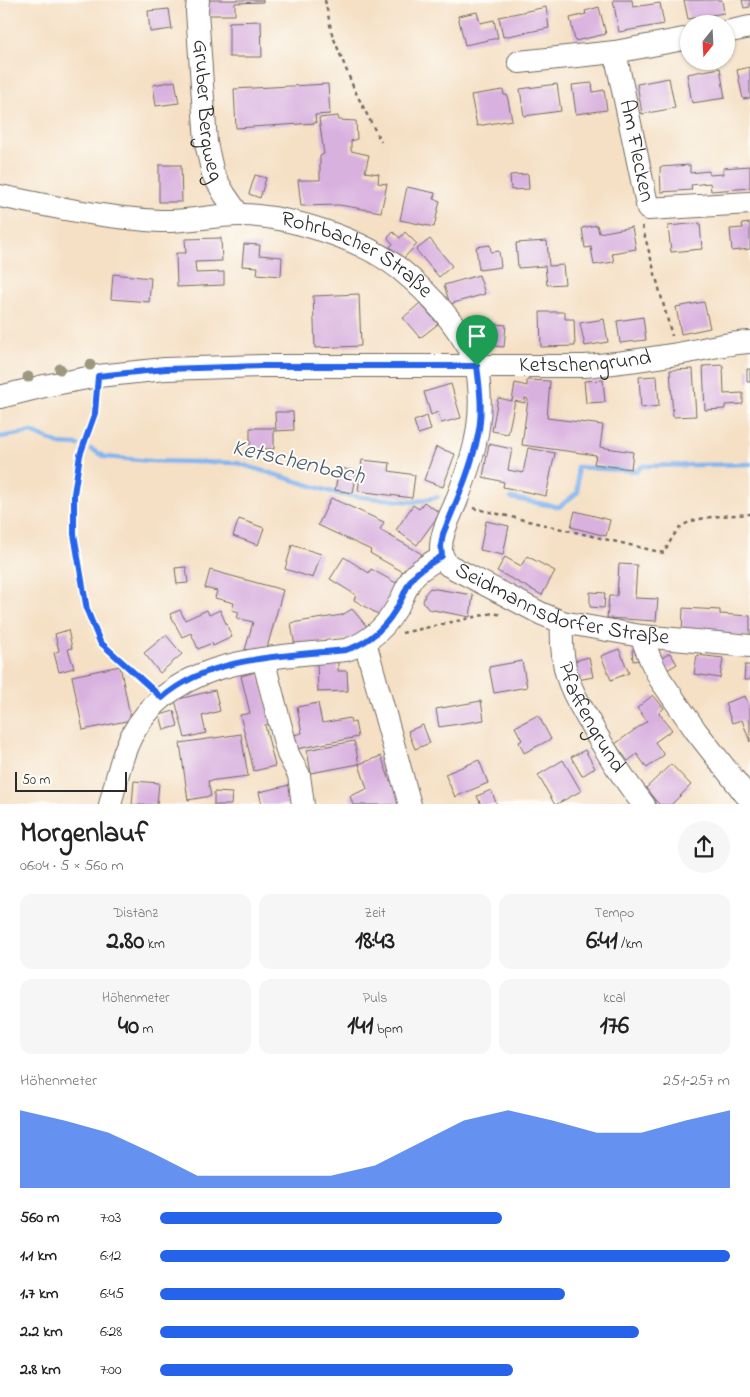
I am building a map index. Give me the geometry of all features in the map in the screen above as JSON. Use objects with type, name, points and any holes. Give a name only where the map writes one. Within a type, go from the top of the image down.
[{"type":"street","name":"Gruber Bergweg","points":[[198,0],[196,11],[206,143],[213,174],[239,215]]},
{"type":"street","points":[[735,30],[750,27]]},
{"type":"street","points":[[519,62],[616,52],[680,40]]},
{"type":"street","name":"Am Flecken","points":[[616,52],[648,209],[750,204]]},
{"type":"street","name":"Rohrbacher Straße","points":[[0,196],[56,208],[134,219],[162,221],[239,215],[279,218],[316,228],[344,239],[371,251],[400,270],[438,305],[462,335],[477,366],[481,402],[478,434],[470,466],[443,534],[442,556]]},
{"type":"street","name":"Ketschengrund","points":[[0,397],[44,386],[98,376],[165,369],[261,366],[584,366],[750,342]]},
{"type":"street","name":"Seidmannsdorfer Straße","points":[[110,804],[132,735],[148,712],[171,690],[194,676],[220,667],[263,658],[346,650],[365,642],[383,628],[394,614],[415,575],[442,556],[448,565],[457,570],[542,614],[562,622],[642,636],[750,646]]},
{"type":"street","name":"Pfaffengrund","points":[[562,622],[561,648],[572,691],[595,732],[632,790],[644,804]]},
{"type":"street","points":[[642,636],[650,661],[660,679],[696,731],[750,798]]},
{"type":"street","points":[[365,642],[410,804]]},
{"type":"street","points":[[263,658],[288,754],[299,775],[302,804]]},
{"type":"path","points":[[325,0],[335,43],[354,89],[381,142]]},
{"type":"path","points":[[648,209],[640,221],[677,354]]},
{"type":"path","points":[[98,376],[95,413],[80,455],[74,494],[74,534],[87,610],[100,642],[162,698]]},
{"type":"path","points":[[455,504],[664,553],[673,535],[692,520],[750,514]]},
{"type":"path","points":[[395,634],[493,614],[503,615]]},
{"type":"building","points":[[206,0],[263,0],[263,2],[235,3],[235,15],[206,15]]},
{"type":"building","points":[[613,0],[632,0],[633,7],[660,3],[664,24],[619,32]]},
{"type":"building","points":[[684,0],[722,0],[724,13],[687,15]]},
{"type":"building","points":[[742,0],[750,0],[750,7],[744,8]]},
{"type":"building","points":[[546,7],[549,28],[503,37],[499,17]]},
{"type":"building","points":[[599,7],[606,34],[575,41],[570,18],[586,14],[585,11]]},
{"type":"building","points":[[169,9],[172,29],[150,32],[148,11]]},
{"type":"building","points":[[477,12],[480,23],[494,20],[498,38],[465,45],[458,16]]},
{"type":"building","points":[[261,21],[262,57],[229,57],[229,22]]},
{"type":"building","points":[[750,67],[750,98],[743,99],[737,70]]},
{"type":"building","points":[[720,70],[725,98],[692,103],[687,74]]},
{"type":"building","points":[[669,78],[675,108],[642,114],[637,84]]},
{"type":"building","points":[[175,81],[179,103],[156,106],[153,85]]},
{"type":"building","points":[[592,83],[593,92],[604,90],[607,110],[576,114],[572,85]]},
{"type":"building","points":[[328,84],[330,114],[315,115],[316,123],[236,128],[234,89]]},
{"type":"building","points":[[557,84],[561,111],[524,116],[520,89]]},
{"type":"building","points":[[503,90],[504,95],[507,95],[512,120],[477,126],[471,95]]},
{"type":"building","points":[[338,116],[339,120],[356,121],[357,139],[351,141],[351,151],[369,155],[365,172],[379,174],[378,183],[387,184],[381,212],[339,205],[301,206],[298,180],[320,180],[320,156],[324,154],[319,118]]},
{"type":"building","points":[[159,165],[181,165],[182,202],[159,202]]},
{"type":"building","points":[[690,165],[690,173],[709,171],[709,175],[723,174],[723,168],[750,166],[750,188],[711,191],[710,183],[691,185],[692,190],[661,192],[660,167]]},
{"type":"building","points":[[528,174],[529,189],[511,190],[510,175]]},
{"type":"building","points":[[255,175],[266,178],[260,198],[249,194]]},
{"type":"building","points":[[407,187],[435,193],[434,199],[440,201],[434,227],[400,220]]},
{"type":"building","points":[[700,223],[702,249],[671,252],[668,226]]},
{"type":"building","points":[[750,223],[750,249],[732,251],[730,229],[743,228],[742,224]]},
{"type":"building","points":[[597,225],[599,233],[632,227],[636,249],[612,253],[614,262],[594,265],[591,247],[585,248],[582,228]]},
{"type":"building","points":[[393,232],[400,238],[405,232],[417,244],[403,259],[390,247],[393,244],[388,238]]},
{"type":"building","points":[[221,238],[222,261],[195,262],[196,273],[224,272],[224,285],[177,287],[176,253],[186,253],[185,239]]},
{"type":"building","points":[[430,239],[452,266],[439,277],[416,250]]},
{"type":"building","points":[[547,241],[549,266],[563,265],[565,284],[547,285],[545,266],[518,268],[516,243]]},
{"type":"building","points":[[244,244],[260,245],[259,255],[282,257],[281,276],[257,274],[258,267],[242,266]]},
{"type":"building","points":[[490,245],[491,252],[499,251],[501,267],[479,270],[476,247]]},
{"type":"building","points":[[113,274],[151,278],[149,302],[111,299]]},
{"type":"building","points":[[479,275],[485,294],[450,304],[444,285]]},
{"type":"building","points":[[359,294],[361,346],[315,348],[313,296]]},
{"type":"building","points":[[704,302],[710,328],[681,334],[676,307]]},
{"type":"building","points":[[420,303],[438,324],[420,338],[403,318]]},
{"type":"building","points":[[540,312],[565,312],[565,319],[574,319],[575,346],[541,347]]},
{"type":"building","points":[[643,317],[646,340],[620,343],[617,321]]},
{"type":"building","points":[[604,319],[608,342],[585,346],[580,323]]},
{"type":"building","points":[[486,323],[506,325],[504,347],[484,345]]},
{"type":"building","points":[[723,365],[724,394],[743,393],[743,404],[725,405],[725,409],[705,410],[703,366]]},
{"type":"building","points":[[693,369],[696,416],[673,417],[670,370]]},
{"type":"building","points":[[747,369],[750,369],[750,382],[747,382]]},
{"type":"building","points":[[657,376],[659,406],[641,408],[639,377]]},
{"type":"building","points":[[527,380],[550,381],[547,418],[603,425],[600,447],[633,452],[631,469],[594,464],[596,455],[522,445],[528,399],[525,398],[525,403],[515,401],[508,434],[492,431],[498,398],[512,401],[515,383],[527,386]]},
{"type":"building","points":[[603,380],[605,402],[586,403],[584,381]]},
{"type":"building","points":[[451,384],[461,418],[441,423],[438,412],[431,415],[424,392]]},
{"type":"building","points":[[275,412],[293,412],[294,430],[276,431]]},
{"type":"building","points":[[427,416],[431,430],[418,434],[414,421]]},
{"type":"building","points":[[250,428],[274,428],[274,449],[250,449]]},
{"type":"building","points":[[489,444],[512,449],[508,470],[523,473],[528,448],[555,453],[546,496],[503,487],[504,482],[483,477]]},
{"type":"building","points":[[436,447],[455,454],[443,487],[424,480]]},
{"type":"building","points":[[362,460],[390,463],[389,471],[415,475],[412,498],[358,491]]},
{"type":"building","points":[[339,468],[357,471],[353,493],[335,490]]},
{"type":"building","points":[[331,498],[384,522],[380,530],[422,554],[410,576],[370,553],[371,550],[318,525]]},
{"type":"building","points":[[424,502],[440,513],[417,545],[396,530],[413,505],[419,509]]},
{"type":"building","points":[[575,511],[610,520],[606,536],[571,527]]},
{"type":"building","points":[[239,519],[264,528],[258,545],[233,536]]},
{"type":"building","points":[[486,521],[509,526],[503,555],[480,550]]},
{"type":"building","points":[[292,545],[321,554],[313,578],[285,569]]},
{"type":"building","points":[[527,556],[555,571],[542,595],[497,571],[505,557],[521,566]]},
{"type":"building","points":[[344,557],[369,573],[371,569],[398,584],[381,616],[354,600],[356,595],[330,579]]},
{"type":"building","points":[[619,564],[637,565],[635,598],[658,599],[656,621],[607,618],[609,596],[617,596]]},
{"type":"building","points":[[186,567],[188,583],[177,584],[175,568]]},
{"type":"building","points":[[210,570],[283,590],[267,648],[245,650],[253,622],[237,618],[239,612],[232,610],[234,603],[215,598],[217,591],[205,588]]},
{"type":"building","points":[[430,588],[473,595],[470,617],[428,609],[423,602],[425,594]]},
{"type":"building","points":[[590,592],[605,593],[604,608],[590,607]]},
{"type":"building","points":[[683,608],[720,610],[720,614],[750,616],[750,637],[682,633]]},
{"type":"building","points":[[352,609],[368,628],[353,638],[295,647],[291,623],[342,615]]},
{"type":"building","points":[[180,610],[185,620],[207,610],[209,615],[220,610],[232,637],[213,646],[212,643],[198,649],[191,633],[182,637],[170,614]]},
{"type":"building","points":[[68,630],[72,648],[68,649],[74,668],[59,672],[54,653],[59,651],[55,634]]},
{"type":"building","points":[[166,635],[182,654],[160,673],[144,653]]},
{"type":"building","points":[[619,649],[629,673],[611,680],[601,656]]},
{"type":"building","points":[[640,649],[641,660],[633,661],[632,650]]},
{"type":"building","points":[[670,653],[677,664],[667,670],[660,659]]},
{"type":"building","points":[[697,655],[723,658],[720,678],[694,674]]},
{"type":"building","points":[[589,657],[593,677],[578,680],[574,661]]},
{"type":"building","points":[[338,660],[338,671],[347,671],[348,691],[318,692],[317,661]]},
{"type":"building","points":[[522,661],[527,687],[494,693],[489,667]]},
{"type":"building","points":[[745,665],[750,665],[750,680],[744,680]]},
{"type":"building","points":[[120,666],[131,720],[83,730],[72,676]]},
{"type":"building","points":[[259,671],[272,723],[265,725],[275,766],[254,771],[240,715],[250,713],[241,676]]},
{"type":"building","points":[[215,690],[220,711],[202,716],[206,733],[185,738],[175,700]]},
{"type":"building","points":[[653,695],[664,708],[659,713],[672,730],[655,742],[664,755],[647,768],[637,754],[628,761],[615,744],[647,721],[637,708]]},
{"type":"building","points":[[745,696],[750,709],[750,742],[742,720],[732,723],[725,703]]},
{"type":"building","points":[[481,701],[484,720],[439,727],[436,709]]},
{"type":"building","points":[[318,703],[322,723],[350,718],[351,723],[355,722],[358,737],[297,749],[294,735],[302,733],[297,707]]},
{"type":"building","points":[[174,711],[178,726],[164,730],[160,715]]},
{"type":"building","points":[[538,715],[551,739],[524,753],[519,742],[522,740],[515,727]]},
{"type":"building","points":[[423,725],[430,743],[415,749],[408,731]]},
{"type":"building","points":[[241,734],[248,776],[208,781],[211,796],[188,800],[180,743]]},
{"type":"building","points":[[354,741],[359,764],[311,773],[307,750]]},
{"type":"building","points":[[585,750],[595,768],[582,776],[571,757]]},
{"type":"building","points":[[381,756],[390,781],[393,780],[402,804],[353,804],[350,796],[367,789],[359,764]]},
{"type":"building","points":[[479,760],[488,783],[455,797],[445,774]]},
{"type":"building","points":[[563,760],[581,791],[554,804],[538,775]]},
{"type":"building","points":[[671,764],[691,785],[672,804],[659,804],[645,789]]},
{"type":"building","points":[[134,781],[159,783],[157,804],[132,804]]},
{"type":"building","points":[[290,785],[294,804],[262,804],[259,792]]},
{"type":"building","points":[[491,790],[497,804],[481,804],[477,796]]},
{"type":"building","points":[[214,792],[232,793],[231,804],[214,804]]},
{"type":"waterway","name":"Ketschenbach","points":[[0,437],[32,432],[59,444],[78,445]]},
{"type":"waterway","name":"Ketschenbach","points":[[91,449],[105,457],[151,461],[237,463],[342,495],[413,502],[438,497]]},
{"type":"waterway","name":"Ketschenbach","points":[[511,498],[559,507],[578,492],[577,467],[637,471],[642,466],[750,464]]},
{"type":"route","points":[[261,366],[477,366],[481,402],[478,434],[470,466],[443,534],[442,556],[415,575],[394,614],[383,628],[365,642],[346,650],[263,658],[220,667],[194,676],[162,698],[100,642],[87,610],[74,534],[74,494],[80,455],[95,413],[98,376],[165,369],[261,366]]}]
